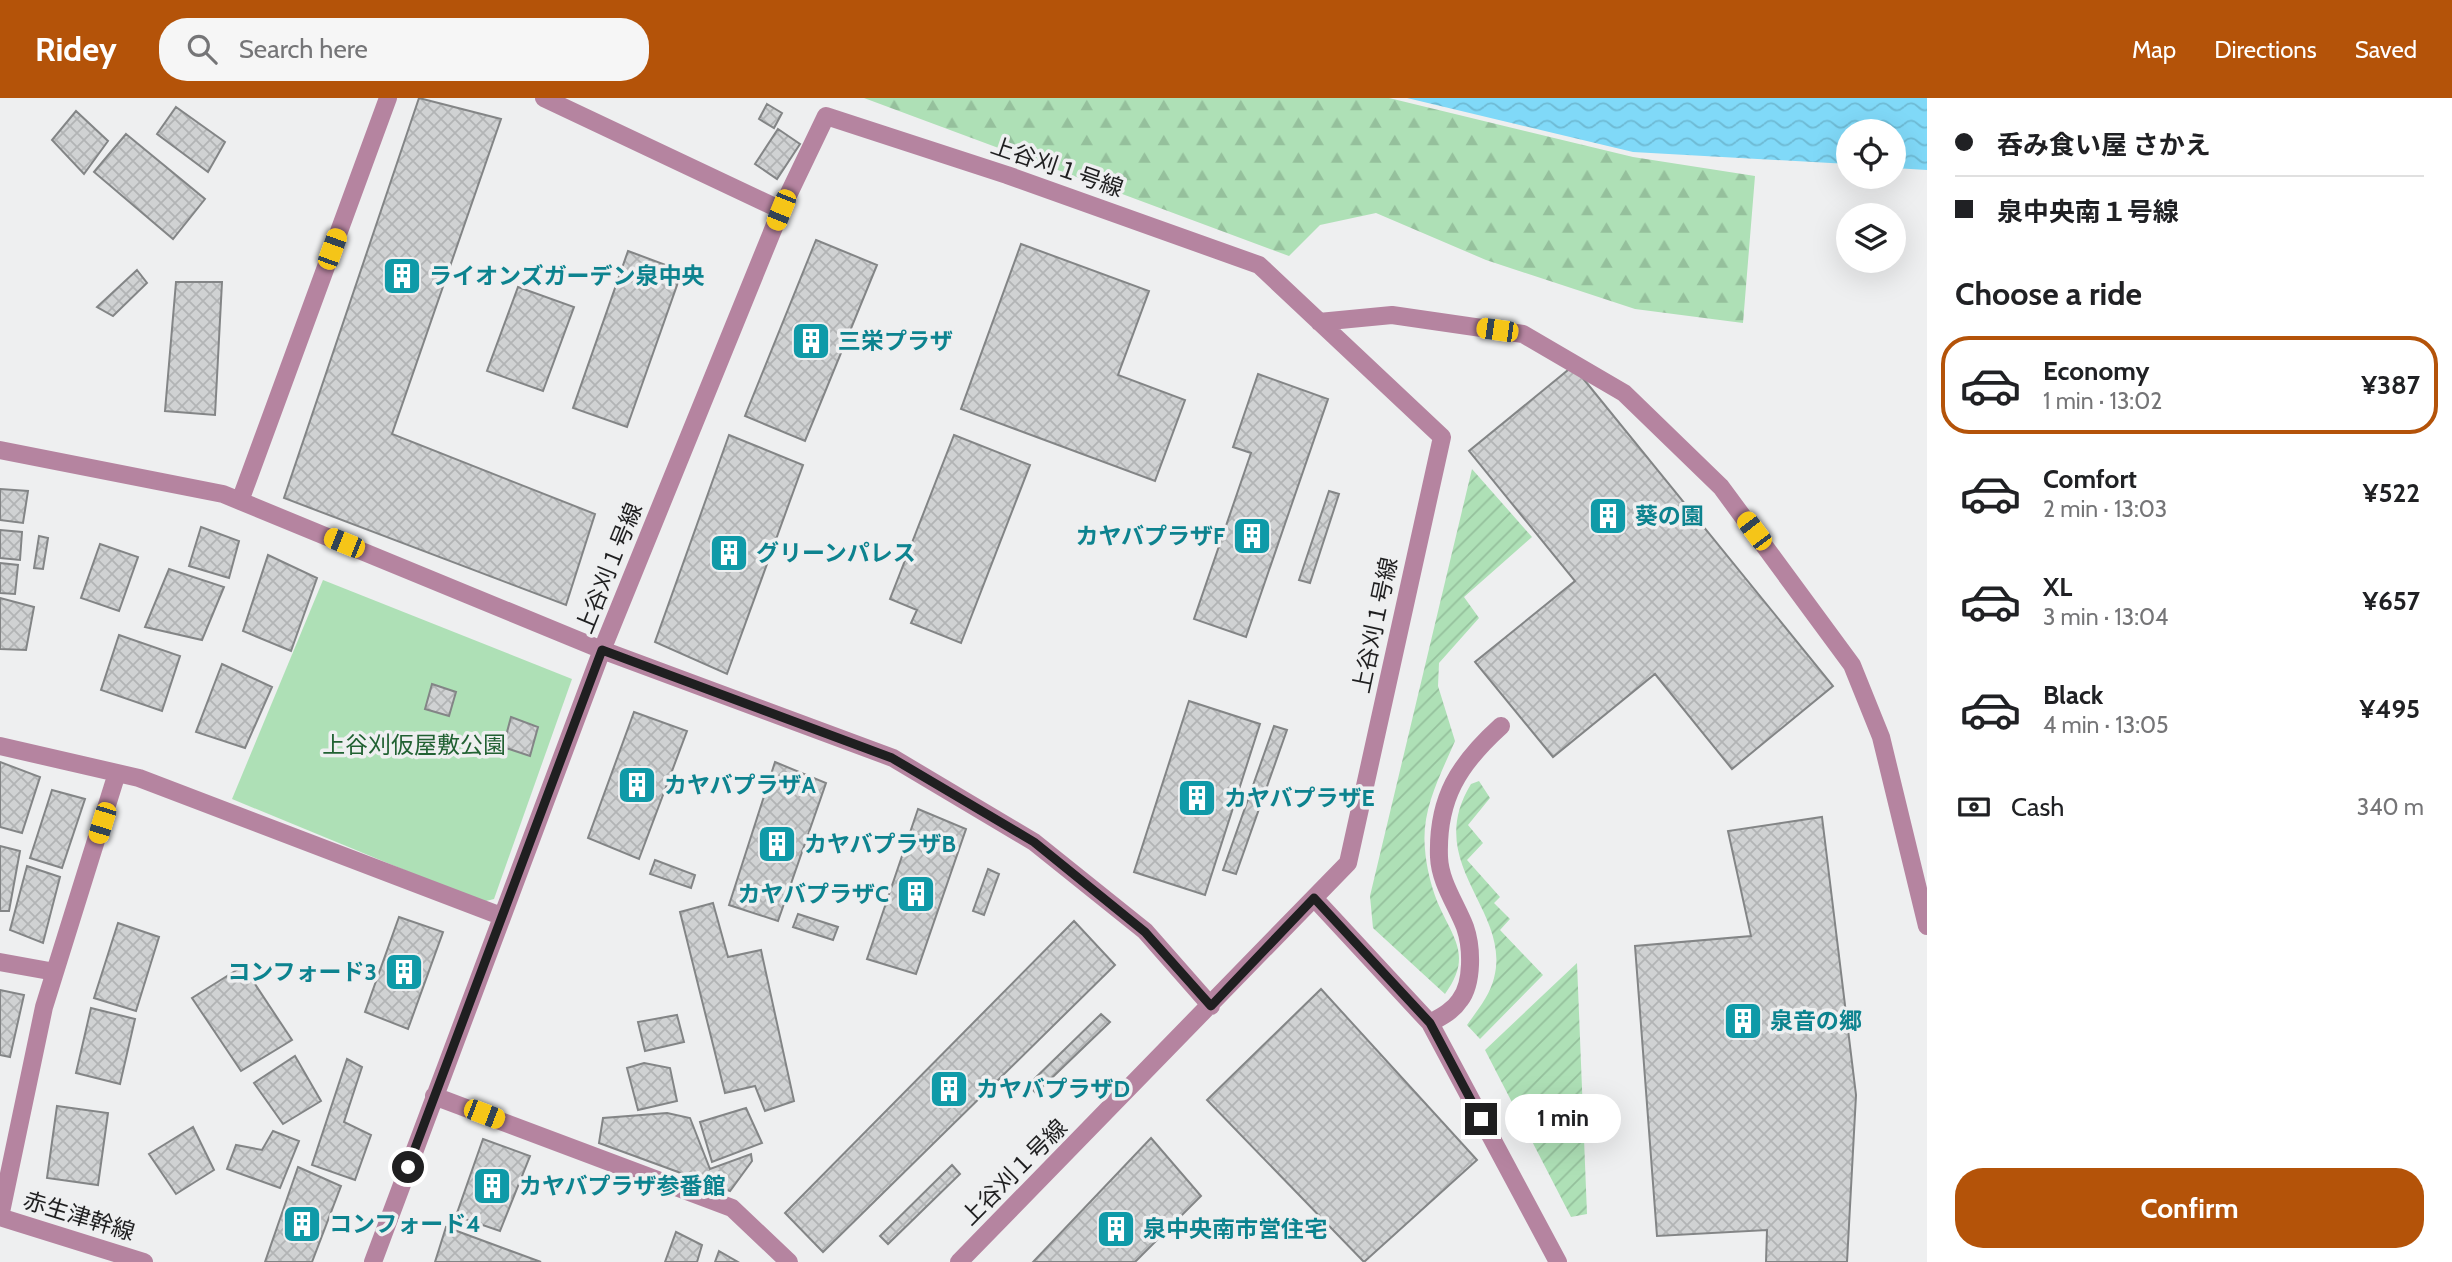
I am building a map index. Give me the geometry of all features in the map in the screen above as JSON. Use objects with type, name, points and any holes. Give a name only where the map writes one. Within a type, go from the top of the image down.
[{"type":"street","points":[[240,501],[388,98]]},
{"type":"street","points":[[544,98],[781,210]]},
{"type":"street","name":"上谷刈１号線","points":[[373,1262],[602,650],[781,210],[826,116],[1007,175],[1259,265],[1442,437],[1348,863],[959,1262]]},
{"type":"street","points":[[1319,322],[1392,315],[1523,334],[1624,393],[1721,487],[1853,665],[1881,737],[1927,926]]},
{"type":"street","points":[[0,450],[223,494],[602,650],[892,758],[1034,842],[1145,932],[1211,1006]]},
{"type":"street","points":[[1430,1023],[1462,999],[1469,967],[1466,931],[1450,899],[1439,857],[1448,792],[1469,757],[1501,726]]},
{"type":"street","points":[[0,746],[139,778],[501,916]]},
{"type":"street","points":[[0,1217],[44,1007],[117,773]]},
{"type":"street","points":[[1314,898],[1430,1023],[1558,1262]]},
{"type":"street","points":[[0,962],[55,972]]},
{"type":"street","points":[[434,1096],[732,1208],[789,1262]]},
{"type":"street","name":"赤生津幹線","points":[[0,1217],[144,1262]]},
{"type":"green space","points":[[864,98],[1389,98],[1633,157],[1755,176],[1743,323],[1635,309],[1486,260],[1376,213],[1320,225],[1289,256]]},
{"type":"green space","points":[[1472,469],[1532,537],[1464,597],[1479,618],[1439,663],[1438,686],[1455,741],[1433,794],[1425,835],[1431,882],[1454,937],[1459,957],[1458,968],[1445,994],[1373,928],[1370,896]]},
{"type":"green space","name":"上谷刈仮屋敷公園","points":[[323,580],[572,679],[494,899],[482,902],[232,799]]},
{"type":"green space","points":[[1479,781],[1490,798],[1468,825],[1483,843],[1467,860],[1500,897],[1494,903],[1510,919],[1500,930],[1543,975],[1480,1039],[1467,1025],[1483,1003],[1492,984],[1496,953],[1491,930],[1461,863],[1456,838],[1459,813],[1471,784]]},
{"type":"green space","points":[[1577,963],[1587,1214],[1571,1217],[1485,1050]]},
{"type":"water","points":[[1407,98],[1927,98],[1927,170],[1906,169],[1906,119],[1836,119],[1836,163],[1633,152]]},
{"type":"building","name":"ライオンズガーデン泉中央","points":[[419,98],[501,119],[392,434],[595,514],[566,605],[284,498]]},
{"type":"building","points":[[767,104],[782,113],[774,128],[759,119]]},
{"type":"building","points":[[176,107],[225,142],[208,172],[157,134]]},
{"type":"building","points":[[76,111],[108,141],[84,174],[52,140]]},
{"type":"building","points":[[778,129],[800,144],[777,179],[755,164]]},
{"type":"building","points":[[126,134],[205,199],[173,239],[94,172]]},
{"type":"building","name":"三栄プラザ","points":[[816,240],[877,265],[805,441],[745,416]]},
{"type":"building","points":[[1021,244],[1149,291],[1118,375],[1185,400],[1155,481],[961,409]]},
{"type":"building","points":[[628,251],[682,271],[627,427],[573,408]]},
{"type":"building","points":[[137,270],[147,283],[113,316],[97,307]]},
{"type":"building","points":[[176,282],[222,282],[215,415],[165,411]]},
{"type":"building","points":[[518,287],[574,307],[543,391],[487,371]]},
{"type":"building","name":"葵の園","points":[[1573,366],[1833,686],[1732,769],[1655,674],[1553,757],[1475,662],[1575,581],[1469,451]]},
{"type":"building","name":"カヤバプラザF","points":[[1258,374],[1328,399],[1246,637],[1194,619],[1251,453],[1233,447]]},
{"type":"building","name":"グリーンパレス","points":[[729,435],[803,465],[727,674],[655,642]]},
{"type":"building","points":[[954,435],[1030,465],[961,643],[911,623],[917,610],[890,599]]},
{"type":"building","points":[[0,489],[28,491],[23,523],[0,520]]},
{"type":"building","points":[[1329,491],[1339,494],[1310,583],[1299,580]]},
{"type":"building","points":[[201,527],[239,541],[229,578],[189,566]]},
{"type":"building","points":[[0,530],[22,532],[20,560],[0,558]]},
{"type":"building","points":[[39,536],[48,538],[43,569],[34,568]]},
{"type":"building","points":[[100,544],[138,557],[119,611],[81,598]]},
{"type":"building","points":[[268,555],[317,578],[291,651],[243,631]]},
{"type":"building","points":[[0,563],[18,565],[15,594],[0,593]]},
{"type":"building","points":[[169,569],[224,587],[202,640],[145,627]]},
{"type":"building","points":[[0,598],[34,607],[26,650],[0,649]]},
{"type":"building","points":[[119,635],[180,656],[162,711],[101,690]]},
{"type":"building","points":[[222,664],[272,687],[245,748],[196,732]]},
{"type":"building","points":[[432,684],[456,692],[449,716],[425,709]]},
{"type":"building","name":"カヤバプラザE","points":[[1189,701],[1260,724],[1205,895],[1134,872]]},
{"type":"building","name":"カヤバプラザA","points":[[634,712],[687,731],[639,859],[588,838]]},
{"type":"building","points":[[511,717],[538,727],[530,756],[503,747]]},
{"type":"building","points":[[1274,726],[1287,730],[1236,874],[1223,870]]},
{"type":"building","points":[[0,762],[40,777],[22,833],[0,827]]},
{"type":"building","name":"カヤバプラザB","points":[[775,762],[826,783],[778,921],[729,905]]},
{"type":"building","points":[[52,790],[85,799],[62,868],[30,858]]},
{"type":"building","name":"カヤバプラザC","points":[[918,809],[966,829],[916,974],[867,959]]},
{"type":"building","name":"泉音の郷","points":[[1822,817],[1856,1095],[1847,1262],[1766,1262],[1767,1230],[1657,1236],[1635,946],[1751,936],[1728,831]]},
{"type":"building","points":[[0,846],[20,851],[9,911],[0,911]]},
{"type":"building","points":[[655,860],[695,875],[691,888],[650,874]]},
{"type":"building","points":[[27,866],[60,877],[43,943],[10,930]]},
{"type":"building","points":[[988,869],[999,874],[984,915],[973,911]]},
{"type":"building","points":[[713,903],[728,957],[761,950],[794,1101],[765,1111],[755,1086],[725,1093],[680,912]]},
{"type":"building","points":[[798,914],[838,927],[833,940],[793,927]]},
{"type":"building","name":"コンフォード3","points":[[399,917],[443,932],[408,1029],[365,1012]]},
{"type":"building","name":"カヤバプラザD","points":[[1074,921],[1115,965],[823,1252],[785,1213]]},
{"type":"building","points":[[118,923],[159,937],[136,1011],[94,998]]},
{"type":"building","points":[[243,966],[292,1040],[241,1071],[192,998]]},
{"type":"building","points":[[1321,989],[1477,1160],[1364,1262],[1207,1100]]},
{"type":"building","points":[[0,990],[24,995],[10,1057],[0,1055]]},
{"type":"building","points":[[91,1008],[135,1019],[120,1084],[76,1073]]},
{"type":"building","points":[[1101,1014],[1110,1022],[1036,1093],[1028,1085]]},
{"type":"building","points":[[677,1015],[684,1042],[645,1051],[638,1022]]},
{"type":"building","points":[[295,1056],[321,1101],[283,1124],[254,1083]]},
{"type":"building","points":[[347,1059],[362,1067],[344,1122],[371,1135],[355,1180],[312,1165]]},
{"type":"building","points":[[644,1063],[670,1068],[677,1101],[638,1110],[627,1068]]},
{"type":"building","points":[[57,1106],[108,1113],[98,1185],[47,1178]]},
{"type":"building","points":[[746,1108],[762,1143],[712,1162],[700,1122]]},
{"type":"building","points":[[667,1113],[690,1118],[710,1169],[751,1154],[752,1161],[730,1191],[599,1143],[603,1118]]},
{"type":"building","points":[[193,1127],[214,1170],[176,1194],[149,1154]]},
{"type":"building","points":[[273,1131],[299,1141],[280,1188],[227,1169],[236,1145],[262,1150]]},
{"type":"building","name":"泉中央南市営住宅","points":[[1151,1138],[1201,1196],[1135,1262],[1033,1262]]},
{"type":"building","name":"カヤバプラザ参番館","points":[[483,1139],[530,1156],[500,1231],[456,1216]]},
{"type":"building","points":[[952,1165],[960,1174],[888,1244],[880,1236]]},
{"type":"building","name":"コンフォード4","points":[[298,1167],[341,1186],[312,1262],[265,1262]]},
{"type":"building","points":[[446,1227],[541,1262],[435,1262]]},
{"type":"building","points":[[676,1232],[702,1245],[697,1262],[665,1262]]},
{"type":"building","points":[[719,1251],[738,1262],[715,1262]]},
{"type":"place","name":"ライオンズガーデン泉中央","points":[[402,276]]},
{"type":"place","name":"三栄プラザ","points":[[811,341]]},
{"type":"place","name":"葵の園","points":[[1608,516]]},
{"type":"place","name":"カヤバプラザF","points":[[1252,536]]},
{"type":"place","name":"グリーンパレス","points":[[729,553]]},
{"type":"place","name":"カヤバプラザA","points":[[637,785]]},
{"type":"place","name":"カヤバプラザE","points":[[1197,798]]},
{"type":"place","name":"カヤバプラザB","points":[[777,844]]},
{"type":"place","name":"カヤバプラザC","points":[[916,894]]},
{"type":"place","name":"コンフォード3","points":[[404,972]]},
{"type":"place","name":"泉音の郷","points":[[1743,1021]]},
{"type":"place","name":"カヤバプラザD","points":[[949,1089]]},
{"type":"place","name":"カヤバプラザ参番館","points":[[492,1186]]},
{"type":"place","name":"コンフォード4","points":[[302,1224]]},
{"type":"place","name":"泉中央南市営住宅","points":[[1116,1229]]},
{"type":"route","points":[[408,1167],[602,650],[892,758],[1034,842],[1145,932],[1211,1006],[1314,898],[1430,1023],[1481,1119]]}]
